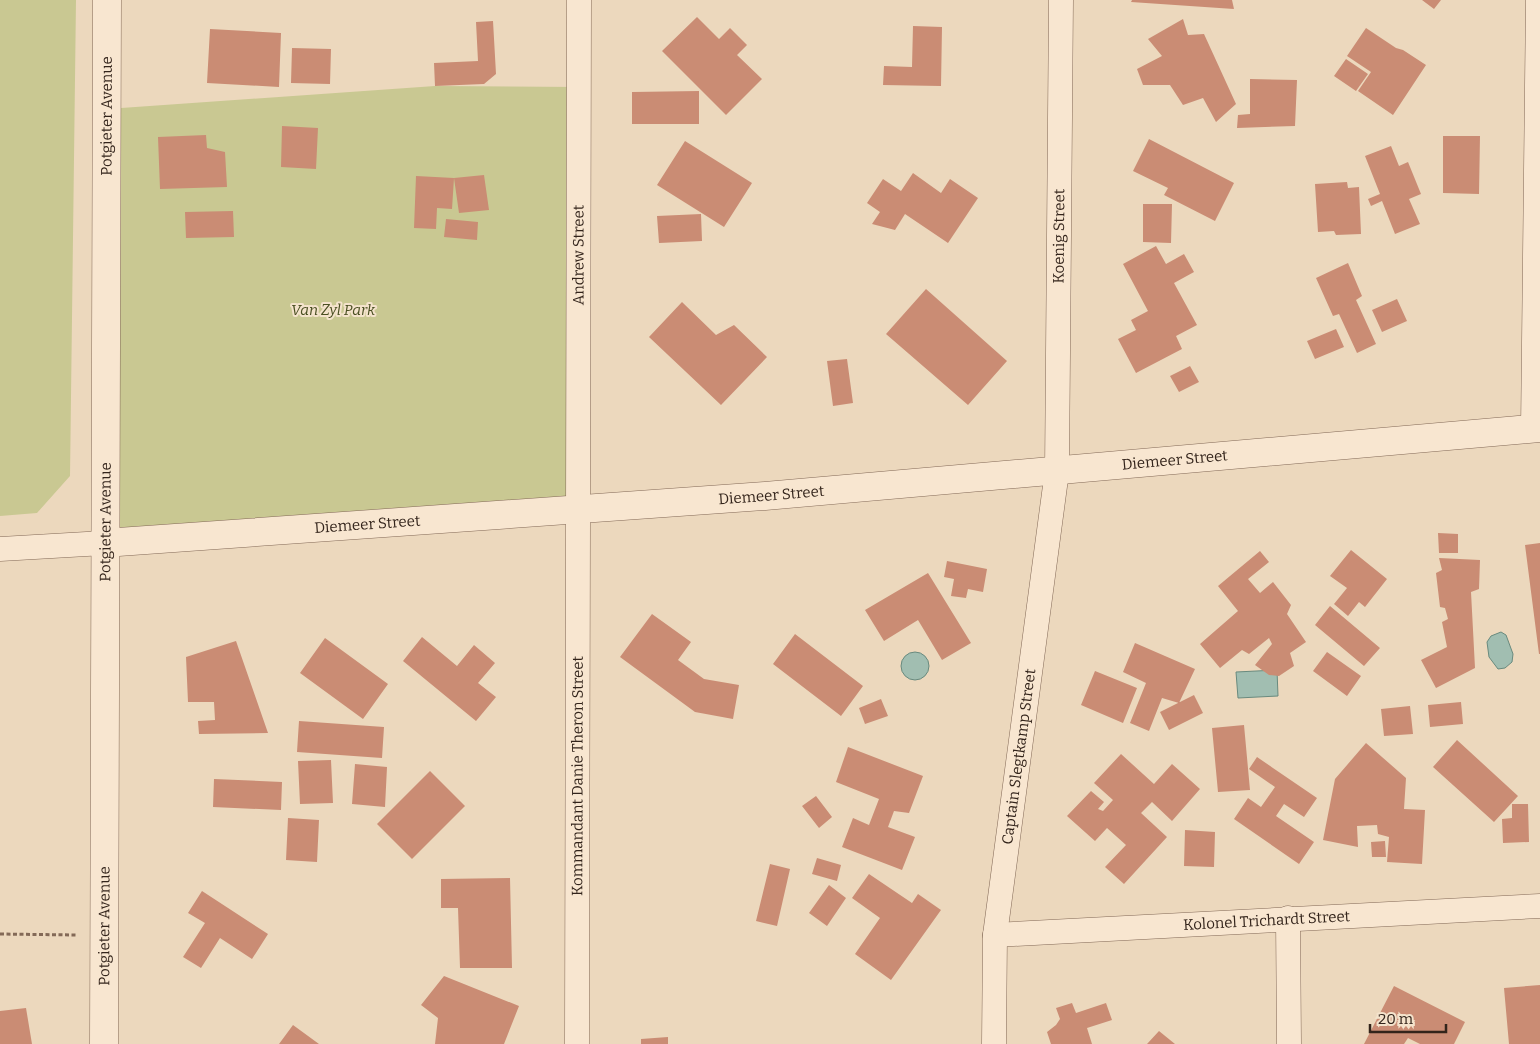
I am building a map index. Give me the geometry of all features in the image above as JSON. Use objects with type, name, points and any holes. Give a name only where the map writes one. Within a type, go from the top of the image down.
[{"type":"street","name":"Potgieter Avenue","points":[[104,1044],[107,0]]},
{"type":"street","name":"Andrew Street","points":[[577,509],[579,0]]},
{"type":"street","name":"Koenig Street","points":[[1057,471],[1061,0]]},
{"type":"street","points":[[1537,428],[1538,0]]},
{"type":"street","name":"Diemeer Street","points":[[0,550],[775,495],[1537,428]]},
{"type":"street","name":"Captain Slegtkamp Street","points":[[994,1044],[995,935],[1057,471]]},
{"type":"street","name":"Kommandant Danie Theron Street","points":[[577,509],[577,1044]]},
{"type":"street","name":"Kolonel Trichardt Street","points":[[995,935],[1540,906]]},
{"type":"street","points":[[1288,918],[1289,1044]]},
{"type":"path","points":[[0,934],[104,935]]},
{"type":"green space","points":[[0,0],[76,0],[70,476],[37,513],[0,516]]},
{"type":"green space","name":"Van Zyl Park","points":[[435,86],[579,87],[577,509],[104,543],[107,109]]},
{"type":"shaded area","points":[[1501,632],[1506,635],[1513,654],[1512,662],[1505,668],[1498,669],[1489,657],[1487,642],[1491,636]]},
{"type":"shaded area","points":[[915,652],[925,656],[929,666],[925,676],[915,680],[905,676],[901,666],[905,656]]},
{"type":"shaded area","points":[[1277,670],[1278,696],[1238,698],[1236,672]]},
{"type":"building","points":[[1132,0],[1232,0],[1234,9],[1131,2]]},
{"type":"building","points":[[1422,0],[1441,0],[1434,9]]},
{"type":"building","points":[[697,17],[719,39],[730,28],[747,45],[737,55],[762,79],[726,115],[662,51]]},
{"type":"building","points":[[1183,19],[1188,35],[1204,34],[1236,104],[1216,122],[1203,98],[1183,105],[1170,85],[1143,85],[1137,69],[1162,56],[1148,39]]},
{"type":"building","points":[[493,21],[496,74],[484,84],[435,86],[434,63],[478,61],[476,22]]},
{"type":"building","points":[[913,26],[942,27],[941,86],[883,85],[884,66],[912,67]]},
{"type":"building","points":[[1366,28],[1426,65],[1393,115],[1358,91],[1371,72],[1347,56]]},
{"type":"building","points":[[210,29],[281,33],[279,87],[207,83]]},
{"type":"building","points":[[292,48],[331,49],[330,84],[291,83]]},
{"type":"building","points":[[1346,59],[1368,74],[1356,91],[1334,76]]},
{"type":"building","points":[[1250,79],[1297,80],[1295,126],[1237,128],[1238,115],[1250,114]]},
{"type":"building","points":[[699,91],[699,124],[632,124],[632,92]]},
{"type":"building","points":[[282,126],[318,128],[316,169],[281,167]]},
{"type":"building","points":[[206,135],[207,148],[225,152],[227,187],[160,189],[158,137]]},
{"type":"building","points":[[1443,136],[1480,136],[1479,194],[1443,193]]},
{"type":"building","points":[[1149,139],[1234,183],[1215,221],[1164,195],[1168,188],[1133,171]]},
{"type":"building","points":[[685,141],[752,183],[724,227],[657,185]]},
{"type":"building","points":[[1391,146],[1399,166],[1408,162],[1421,194],[1409,199],[1420,224],[1395,234],[1382,201],[1371,206],[1368,199],[1380,194],[1365,156]]},
{"type":"building","points":[[913,173],[941,193],[950,179],[978,198],[948,243],[905,214],[895,230],[872,224],[880,212],[867,203],[883,179],[901,191]]},
{"type":"building","points":[[484,175],[489,210],[459,213],[454,178]]},
{"type":"building","points":[[416,176],[454,178],[452,209],[437,208],[436,229],[414,228]]},
{"type":"building","points":[[1347,182],[1348,188],[1359,187],[1361,234],[1336,235],[1334,231],[1318,232],[1315,184]]},
{"type":"building","points":[[1143,204],[1172,204],[1171,243],[1143,242]]},
{"type":"building","points":[[233,211],[234,237],[186,238],[185,212]]},
{"type":"building","points":[[701,214],[702,241],[659,243],[657,216]]},
{"type":"building","points":[[446,219],[478,222],[477,240],[444,237]]},
{"type":"building","points":[[1156,246],[1166,264],[1184,254],[1194,272],[1174,283],[1197,325],[1176,336],[1182,349],[1136,373],[1118,339],[1136,330],[1131,320],[1148,311],[1123,264]]},
{"type":"building","points":[[1348,263],[1362,296],[1356,300],[1376,344],[1357,353],[1339,314],[1333,316],[1316,278]]},
{"type":"building","points":[[926,289],[1007,361],[968,405],[886,334]]},
{"type":"building","points":[[1397,299],[1407,321],[1382,332],[1372,310]]},
{"type":"building","points":[[682,302],[716,335],[734,325],[767,357],[721,405],[649,337]]},
{"type":"building","points":[[1336,329],[1344,347],[1315,359],[1307,341]]},
{"type":"building","points":[[847,359],[853,403],[833,406],[827,361]]},
{"type":"building","points":[[1190,366],[1199,382],[1179,392],[1170,376]]},
{"type":"building","points":[[1438,533],[1458,534],[1458,553],[1439,553]]},
{"type":"building","points":[[1540,543],[1540,654],[1539,654],[1525,545]]},
{"type":"building","points":[[1351,550],[1387,579],[1365,607],[1359,602],[1348,616],[1334,604],[1347,588],[1330,576]]},
{"type":"building","points":[[1260,551],[1269,562],[1248,579],[1260,593],[1273,582],[1291,605],[1287,614],[1306,642],[1290,653],[1294,666],[1279,676],[1269,675],[1255,665],[1272,644],[1269,638],[1249,654],[1242,650],[1220,668],[1200,644],[1238,611],[1218,586]]},
{"type":"building","points":[[1439,558],[1480,560],[1479,589],[1471,592],[1475,668],[1436,688],[1421,660],[1447,647],[1442,622],[1448,619],[1445,608],[1440,607],[1436,573],[1442,570]]},
{"type":"building","points":[[947,561],[987,569],[983,592],[968,589],[966,598],[951,596],[954,579],[944,577]]},
{"type":"building","points":[[928,573],[971,643],[942,660],[918,620],[884,641],[865,610]]},
{"type":"building","points":[[1330,606],[1380,648],[1364,666],[1315,625]]},
{"type":"building","points":[[652,614],[691,642],[678,660],[704,679],[739,685],[733,719],[695,712],[620,657]]},
{"type":"building","points":[[795,634],[863,686],[841,716],[773,664]]},
{"type":"building","points":[[422,637],[457,666],[474,645],[495,663],[478,683],[496,697],[476,721],[403,661]]},
{"type":"building","points":[[325,638],[388,684],[363,719],[300,673]]},
{"type":"building","points":[[236,641],[268,733],[199,734],[198,721],[215,720],[214,702],[188,702],[186,657]]},
{"type":"building","points":[[1135,643],[1195,669],[1179,703],[1162,698],[1149,731],[1130,723],[1146,683],[1123,672]]},
{"type":"building","points":[[1327,652],[1361,676],[1347,696],[1313,671]]},
{"type":"building","points":[[1095,671],[1137,688],[1123,723],[1081,705]]},
{"type":"building","points":[[1194,695],[1203,713],[1169,730],[1160,712]]},
{"type":"building","points":[[881,699],[888,716],[865,724],[859,708]]},
{"type":"building","points":[[1461,702],[1463,724],[1430,727],[1428,705]]},
{"type":"building","points":[[1410,706],[1413,734],[1384,736],[1381,709]]},
{"type":"building","points":[[299,721],[384,727],[382,758],[297,752]]},
{"type":"building","points":[[1244,725],[1250,790],[1218,792],[1212,728]]},
{"type":"building","points":[[1457,740],[1518,796],[1494,822],[1433,767]]},
{"type":"building","points":[[1366,743],[1406,778],[1404,809],[1425,810],[1422,864],[1387,862],[1389,837],[1378,834],[1377,825],[1357,826],[1358,847],[1323,840],[1335,779]]},
{"type":"building","points":[[848,747],[923,776],[909,813],[894,811],[888,827],[915,837],[902,870],[842,847],[853,818],[869,825],[879,799],[836,782]]},
{"type":"building","points":[[1121,754],[1154,784],[1172,764],[1200,789],[1172,821],[1152,802],[1141,813],[1167,837],[1124,884],[1105,867],[1126,845],[1107,828],[1095,841],[1067,816],[1091,791],[1104,802],[1098,809],[1103,811],[1113,800],[1094,783]]},
{"type":"building","points":[[1257,757],[1317,798],[1304,817],[1284,804],[1276,816],[1314,842],[1299,864],[1234,819],[1248,798],[1261,807],[1275,787],[1249,769]]},
{"type":"building","points":[[331,760],[333,803],[300,804],[298,761]]},
{"type":"building","points":[[355,764],[387,767],[385,807],[352,804]]},
{"type":"building","points":[[430,771],[465,806],[412,859],[377,824]]},
{"type":"building","points":[[214,779],[282,782],[281,810],[213,807]]},
{"type":"building","points":[[816,796],[832,817],[819,828],[802,806]]},
{"type":"building","points":[[1512,804],[1528,804],[1529,842],[1503,843],[1502,819],[1512,818]]},
{"type":"building","points":[[288,818],[319,820],[317,862],[286,860]]},
{"type":"building","points":[[1185,830],[1215,832],[1214,867],[1184,866]]},
{"type":"building","points":[[1385,841],[1386,857],[1372,857],[1371,842]]},
{"type":"building","points":[[817,858],[841,865],[837,881],[812,874]]},
{"type":"building","points":[[770,864],[790,869],[777,926],[756,921]]},
{"type":"building","points":[[869,874],[912,903],[918,894],[941,910],[891,980],[855,954],[880,918],[852,898]]},
{"type":"building","points":[[510,878],[512,968],[460,968],[458,908],[441,908],[441,879]]},
{"type":"building","points":[[829,885],[846,898],[827,926],[809,913]]},
{"type":"building","points":[[202,891],[268,934],[252,959],[220,938],[201,968],[183,957],[205,923],[188,913]]},
{"type":"building","points":[[444,976],[519,1006],[504,1044],[435,1044],[438,1018],[421,1005]]},
{"type":"building","points":[[1540,985],[1540,1044],[1509,1044],[1504,988]]},
{"type":"building","points":[[1394,986],[1465,1022],[1454,1044],[1420,1044],[1408,1038],[1404,1044],[1364,1044]]},
{"type":"building","points":[[1072,1003],[1076,1013],[1106,1003],[1112,1020],[1087,1028],[1092,1044],[1051,1044],[1047,1032],[1060,1019],[1056,1008]]},
{"type":"building","points":[[26,1008],[32,1044],[0,1044],[0,1011]]},
{"type":"building","points":[[293,1025],[319,1044],[279,1044]]},
{"type":"building","points":[[1159,1031],[1175,1044],[1147,1044]]},
{"type":"building","points":[[668,1037],[668,1044],[641,1044],[641,1039]]}]
